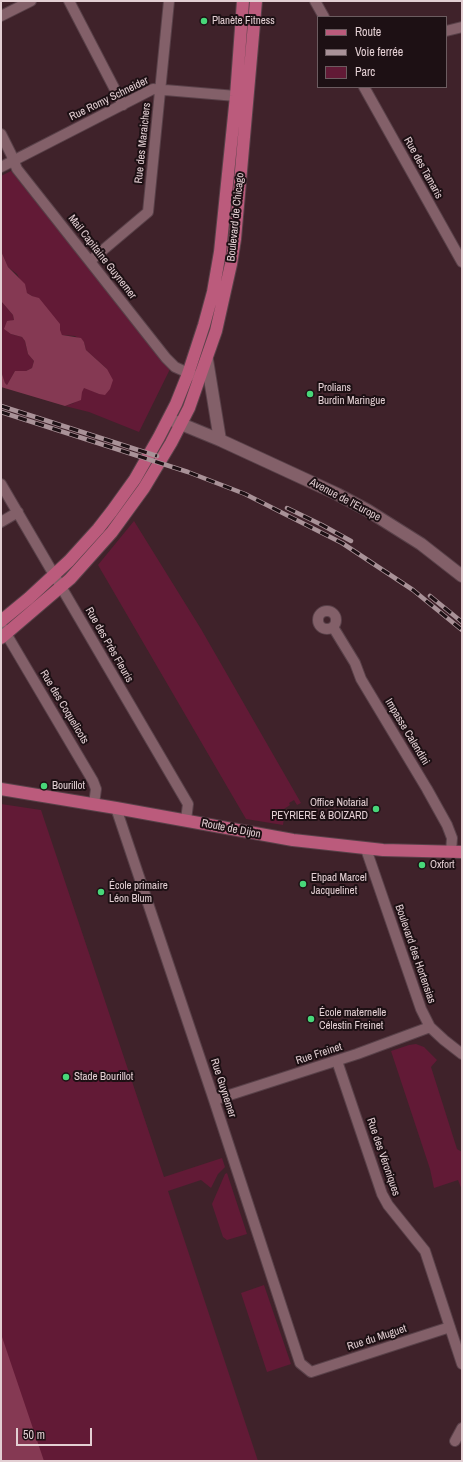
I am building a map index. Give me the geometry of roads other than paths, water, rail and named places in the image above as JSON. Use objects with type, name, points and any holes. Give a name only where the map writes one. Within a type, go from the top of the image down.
[{"type":"main road","name":"Boulevard de Chicago","points":[[1,621],[54,576],[82,547],[112,511],[135,479],[169,419],[188,374],[213,292],[220,252],[236,96],[243,1]]},
{"type":"main road","name":"Boulevard de Chicago","points":[[3,632],[61,587],[112,532],[144,488],[182,425],[190,408],[207,360],[222,308],[235,239],[256,1]]},
{"type":"main road","points":[[207,360],[220,440]]},
{"type":"main road","name":"Avenue de l'Europe","points":[[169,419],[220,440],[337,494],[367,510],[421,544],[462,576]]},
{"type":"main road","name":"Route de Dijon","points":[[1,789],[186,820],[293,840],[366,849],[457,852]]},
{"type":"street","points":[[1,16],[31,1]]},
{"type":"street","points":[[69,1],[123,104]]},
{"type":"street","name":"Rue des Maraichers","points":[[90,261],[148,212],[169,1]]},
{"type":"street","points":[[314,1],[323,16]]},
{"type":"street","points":[[447,31],[462,27]]},
{"type":"street","name":"Rue des Tamaris","points":[[365,88],[462,262]]},
{"type":"street","name":"Rue Romy Schneider","points":[[1,167],[153,89],[236,96]]},
{"type":"street","name":"Mail Capitaine Guynemer","points":[[1,134],[17,169],[166,358],[175,367],[200,378]]},
{"type":"street","name":"Rue des Près Fleuris","points":[[1,484],[188,804],[186,820]]},
{"type":"street","points":[[1,522],[18,512]]},
{"type":"street","name":"Impasse Calendini","points":[[333,627],[355,663],[361,679],[447,825],[457,852]]},
{"type":"street","name":"Rue des Coquelicots","points":[[3,632],[93,781],[96,789],[94,804]]},
{"type":"street","name":"Rue Guynemer","points":[[116,808],[300,1363],[311,1372]]},
{"type":"street","name":"Boulevard des Hortensias","points":[[366,849],[418,1003],[430,1027],[462,1054]]},
{"type":"street","name":"Rue Freinet","points":[[214,1100],[337,1061],[430,1027]]},
{"type":"street","name":"Rue des Véroniques","points":[[337,1061],[382,1194],[388,1205],[425,1251],[462,1364]]},
{"type":"street","name":"Rue du Muguet","points":[[311,1372],[450,1327]]},
{"type":"street","points":[[455,1441],[462,1428]]},
{"type":"railway","points":[[1,406],[157,456]]},
{"type":"railway","points":[[1,412],[188,472],[245,494],[342,543],[413,590],[462,630]]},
{"type":"railway","points":[[287,508],[351,541]]},
{"type":"railway","points":[[430,596],[462,622]]},
{"type":"place","name":"Planète Fitness","points":[[204,21]]},
{"type":"place","name":"Prolians Burdin Maringue","points":[[310,394]]},
{"type":"place","name":"Bourillot","points":[[44,786]]},
{"type":"place","name":"Office Notarial PEYRIERE & BOIZARD","points":[[376,809]]},
{"type":"place","name":"Oxfort","points":[[422,865]]},
{"type":"place","name":"Ehpad Marcel Jacquelinet","points":[[303,884]]},
{"type":"place","name":"École primaire Léon Blum","points":[[101,892]]},
{"type":"place","name":"École maternelle Célestin Freinet","points":[[311,1019]]},
{"type":"place","name":"Stade Bourillot","points":[[66,1077]]}]
